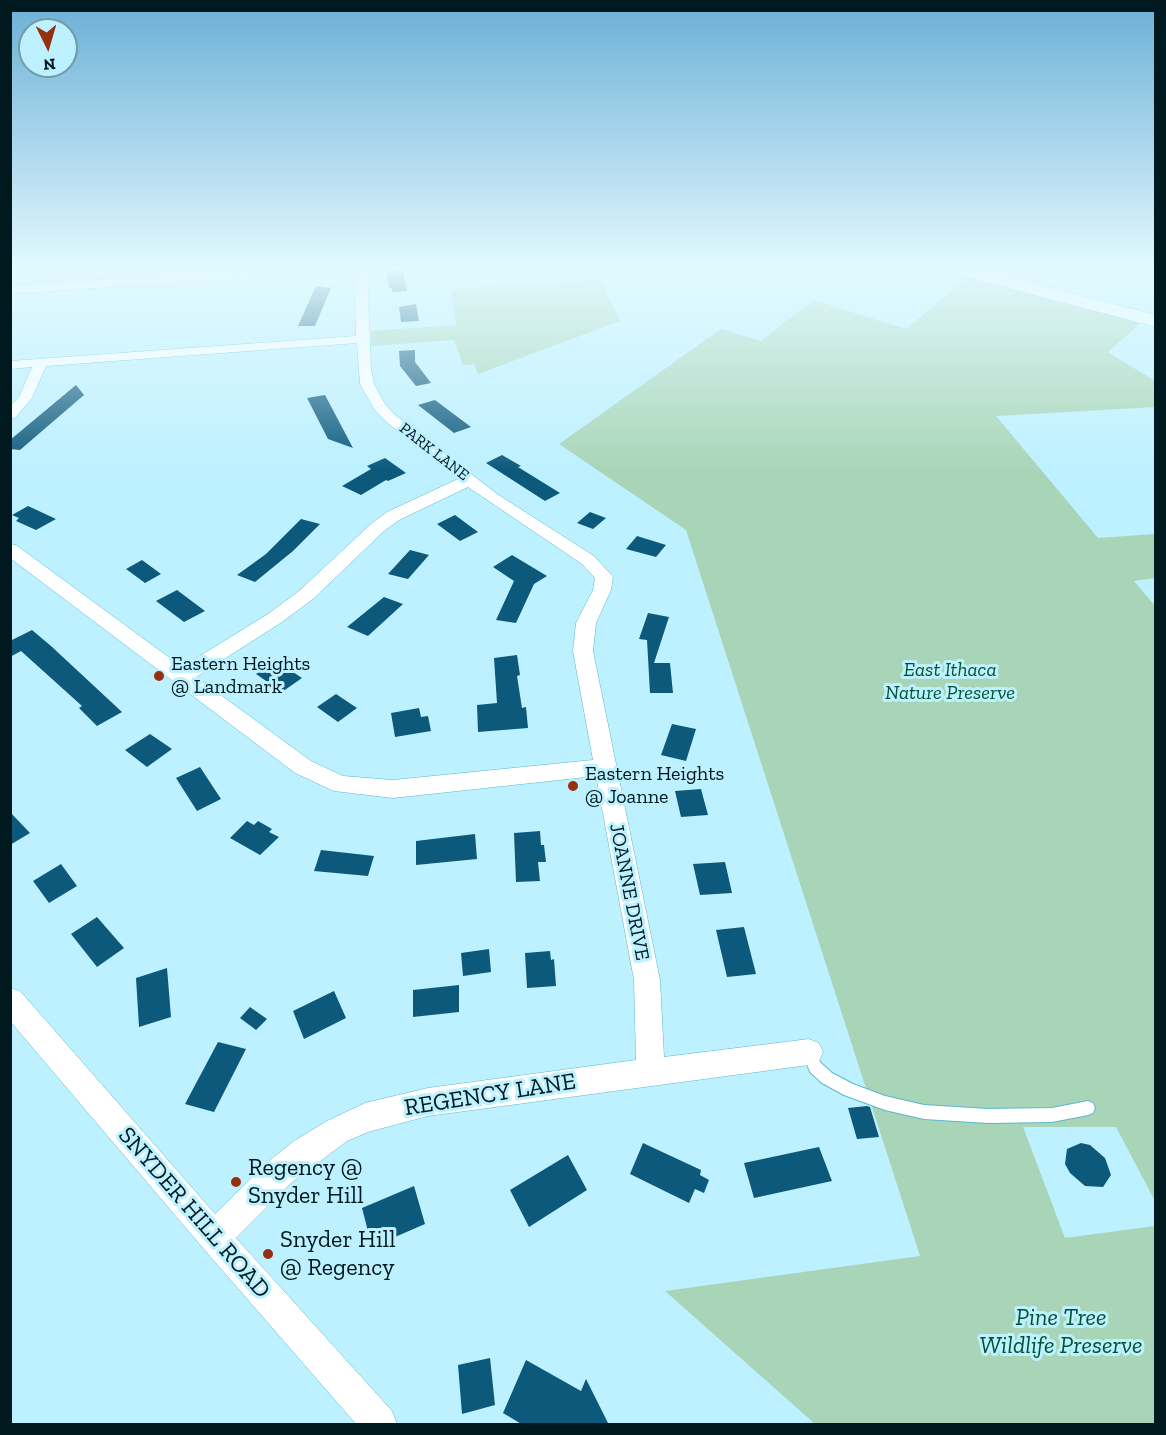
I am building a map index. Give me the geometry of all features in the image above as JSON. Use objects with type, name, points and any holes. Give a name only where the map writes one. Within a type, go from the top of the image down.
[{"type":"street","points":[[10,365],[363,339]]},
{"type":"street","name":"PARK LANE","points":[[363,339],[367,384],[379,406],[389,417],[491,497],[588,560],[604,577]]},
{"type":"street","points":[[10,415],[26,398],[41,363]]},
{"type":"street","points":[[182,676],[306,596],[378,527],[393,516],[469,480]]},
{"type":"street","points":[[10,549],[303,767],[342,785],[393,789],[604,767]]},
{"type":"street","name":"JOANNE DRIVE","points":[[604,577],[602,590],[586,622],[583,651],[647,980],[650,1015],[650,1071]]},
{"type":"street","name":"SNYDER HILL ROAD","points":[[10,1000],[214,1238],[379,1425]]},
{"type":"street","name":"REGENCY LANE","points":[[214,1238],[280,1172],[305,1152],[337,1131],[365,1118],[428,1102],[650,1071],[809,1052]]},
{"type":"lane","points":[[809,1052],[815,1067],[826,1078],[849,1090],[885,1103],[924,1112],[988,1116],[1052,1115],[1088,1108]]},
{"type":"green space","points":[[371,337],[577,337],[478,374],[474,364],[463,365],[454,340],[371,346]]},
{"type":"green space","name":"East Ithaca Nature Preserve","points":[[710,337],[748,337],[761,341],[766,337],[1125,337],[1108,352],[1155,381],[1155,407],[996,416],[1098,538],[1155,534],[1155,578],[1134,581],[1156,607],[1155,1201],[1116,1127],[1023,1127],[1065,1238],[1155,1226],[1155,1424],[815,1424],[665,1291],[920,1256],[686,530],[559,444]]},
{"type":"building","points":[[415,350],[415,362],[431,383],[416,386],[400,366],[399,351]]},
{"type":"building","points":[[76,385],[84,395],[20,450],[10,449],[10,440]]},
{"type":"building","points":[[325,395],[353,448],[328,439],[307,398]]},
{"type":"building","points":[[435,400],[471,427],[454,433],[418,405]]},
{"type":"building","points":[[502,455],[560,493],[545,501],[486,463]]},
{"type":"building","points":[[385,458],[406,473],[386,480],[361,495],[342,486],[371,469],[367,466]]},
{"type":"building","points":[[28,506],[56,519],[36,530],[16,521],[19,518],[12,515]]},
{"type":"building","points":[[590,512],[606,518],[593,529],[577,523]]},
{"type":"building","points":[[455,515],[478,532],[460,541],[437,524]]},
{"type":"building","points":[[301,519],[320,524],[293,551],[255,582],[237,575],[266,554]]},
{"type":"building","points":[[637,536],[666,545],[656,557],[626,549]]},
{"type":"building","points":[[410,550],[429,555],[408,579],[388,574]]},
{"type":"building","points":[[512,555],[547,576],[534,584],[516,623],[496,620],[514,581],[493,567]]},
{"type":"building","points":[[142,560],[161,574],[145,583],[126,569]]},
{"type":"building","points":[[177,590],[205,611],[184,622],[156,601]]},
{"type":"building","points":[[384,597],[403,604],[368,636],[347,627]]},
{"type":"building","points":[[648,613],[669,617],[654,663],[670,663],[673,693],[650,693],[647,640],[639,639]]},
{"type":"building","points":[[32,630],[122,712],[97,726],[79,708],[82,706],[21,651],[10,657],[10,641]]},
{"type":"building","points":[[285,655],[302,666],[293,672],[302,678],[282,692],[256,674]]},
{"type":"building","points":[[517,655],[520,675],[517,676],[522,708],[526,707],[528,728],[478,732],[477,705],[497,703],[494,658]]},
{"type":"building","points":[[336,694],[357,708],[338,722],[317,707]]},
{"type":"building","points":[[419,708],[421,717],[428,716],[431,731],[395,737],[391,713]]},
{"type":"building","points":[[672,724],[696,729],[686,761],[661,755]]},
{"type":"building","points":[[150,734],[172,749],[147,767],[125,750]]},
{"type":"building","points":[[200,767],[221,799],[197,811],[176,778]]},
{"type":"building","points":[[701,789],[708,815],[681,817],[675,791]]},
{"type":"building","points":[[10,812],[30,833],[10,845]]},
{"type":"building","points":[[247,821],[254,825],[258,821],[272,829],[269,832],[279,837],[260,855],[230,838]]},
{"type":"building","points":[[540,831],[546,862],[538,862],[540,881],[516,882],[514,833]]},
{"type":"building","points":[[475,834],[477,859],[416,865],[416,841]]},
{"type":"building","points":[[321,850],[374,856],[368,876],[314,871]]},
{"type":"building","points":[[725,862],[732,893],[700,895],[693,864]]},
{"type":"building","points":[[61,864],[77,886],[49,903],[33,881]]},
{"type":"building","points":[[97,917],[124,948],[97,967],[71,934]]},
{"type":"building","points":[[744,927],[756,974],[727,977],[716,930]]},
{"type":"building","points":[[489,949],[491,972],[463,976],[461,953]]},
{"type":"building","points":[[550,951],[551,960],[554,959],[556,986],[527,988],[525,953]]},
{"type":"building","points":[[167,968],[171,1017],[139,1027],[136,978]]},
{"type":"building","points":[[459,985],[459,1012],[413,1017],[413,990]]},
{"type":"building","points":[[334,991],[346,1018],[304,1039],[293,1011]]},
{"type":"building","points":[[250,1007],[267,1019],[256,1030],[240,1018]]},
{"type":"building","points":[[218,1042],[246,1049],[214,1112],[185,1104]]},
{"type":"building","points":[[870,1107],[879,1137],[857,1139],[848,1108]]},
{"type":"building","points":[[643,1143],[701,1170],[700,1175],[709,1180],[704,1193],[695,1189],[689,1203],[630,1174]]},
{"type":"building","points":[[1081,1143],[1090,1145],[1105,1158],[1111,1175],[1103,1187],[1085,1186],[1070,1173],[1065,1164],[1067,1149]]},
{"type":"building","points":[[819,1147],[832,1181],[754,1198],[744,1163]]},
{"type":"building","points":[[568,1155],[587,1190],[529,1227],[510,1190]]},
{"type":"building","points":[[414,1186],[425,1224],[372,1247],[362,1208]]},
{"type":"building","points":[[490,1358],[495,1405],[462,1414],[458,1365]]},
{"type":"building","points":[[526,1360],[581,1391],[586,1379],[609,1425],[523,1425],[503,1413]]},
{"type":"place","name":"Eastern Heights @ Landmark","points":[[159,676]]},
{"type":"place","name":"Eastern Heights @ Joanne","points":[[573,786]]},
{"type":"place","name":"Regency @ Snyder Hill","points":[[236,1182]]},
{"type":"place","name":"Snyder Hill @ Regency","points":[[268,1254]]},
{"type":"park label","name":"Pine Tree Wildlife Preserve","points":[[1061,1332]]}]
